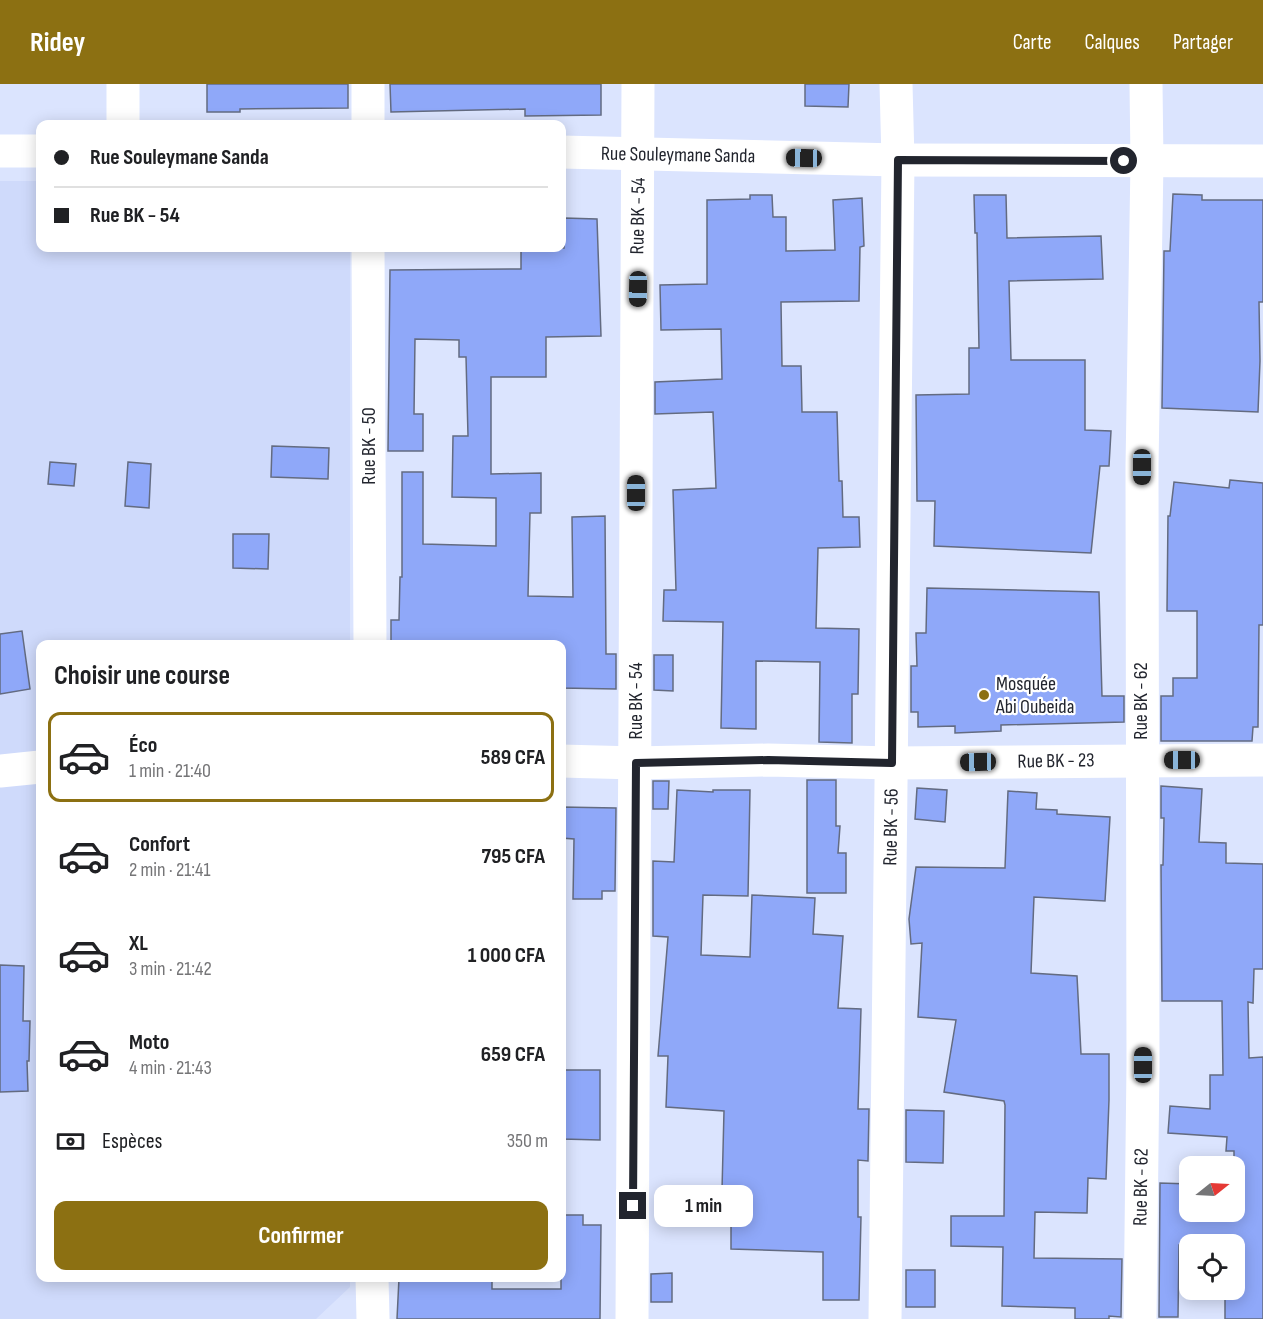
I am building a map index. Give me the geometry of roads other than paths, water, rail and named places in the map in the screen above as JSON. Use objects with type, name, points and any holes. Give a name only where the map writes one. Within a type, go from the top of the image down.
[{"type":"street","points":[[123,84],[123,120]]},
{"type":"street","points":[[368,84],[368,120]]},
{"type":"street","name":"Rue BK - 54","points":[[632,1319],[638,84]]},
{"type":"street","name":"Rue BK - 56","points":[[885,1319],[898,160],[896,84]]},
{"type":"street","name":"Rue BK - 62","points":[[1140,1319],[1143,1065],[1142,467],[1147,161],[1146,84]]},
{"type":"street","points":[[0,151],[36,151]]},
{"type":"street","name":"Rue Souleymane Sanda","points":[[566,152],[898,160],[1263,161]]},
{"type":"street","name":"Rue BK - 50","points":[[368,252],[370,640]]},
{"type":"street","name":"Rue BK - 23","points":[[566,761],[636,763],[768,760],[892,763],[1263,760]]},
{"type":"street","points":[[0,771],[36,767]]},
{"type":"street","points":[[372,1282],[373,1319]]},
{"type":"place","name":"Mosquée Abi Oubeida","points":[[984,695]]}]
